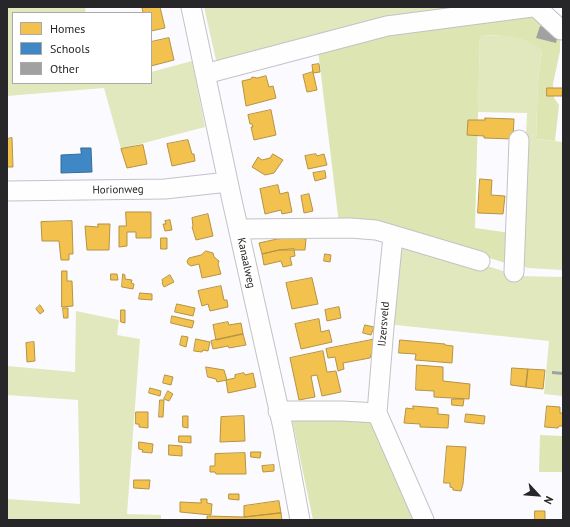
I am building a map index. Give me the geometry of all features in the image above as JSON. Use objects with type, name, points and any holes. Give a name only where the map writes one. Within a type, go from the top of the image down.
[{"type":"street","name":"Kanaalweg","points":[[191,7],[300,520]]},
{"type":"street","points":[[205,74],[387,26],[531,7],[561,30]]},
{"type":"street","points":[[514,272],[519,140]]},
{"type":"street","name":"Horionweg","points":[[7,191],[165,189],[228,182]]},
{"type":"street","points":[[239,229],[350,228],[376,230],[480,261]]},
{"type":"street","name":"IJzersveld","points":[[393,236],[377,414],[424,520]]},
{"type":"street","points":[[278,411],[342,411],[377,414]]},
{"type":"green space","points":[[7,7],[85,7],[86,12],[12,12],[12,84],[152,84],[152,72],[192,61],[205,127],[121,149],[104,88],[7,96]]},
{"type":"green space","points":[[204,7],[507,7],[218,65]]},
{"type":"green space","points":[[533,15],[560,39],[560,51],[553,84],[554,98],[559,105],[555,141],[536,139],[538,82],[542,51],[528,42],[513,37],[497,35],[480,36],[475,228],[511,233],[509,264],[486,257],[339,224],[318,50],[387,32]]},
{"type":"green space","points":[[506,35],[526,40],[534,44],[542,51],[538,82],[536,139],[563,142],[563,270],[528,268],[520,265],[527,113],[478,112],[480,36]]},
{"type":"green space","points":[[405,240],[519,276],[563,277],[563,396],[544,394],[549,341],[386,324],[397,246]]},
{"type":"green space","points":[[76,311],[119,320],[117,335],[140,339],[127,514],[161,515],[161,520],[7,520],[7,499],[80,504],[78,400],[7,395],[7,366],[75,372]]},
{"type":"green space","points":[[292,419],[376,419],[419,520],[313,520]]},
{"type":"green space","points":[[563,433],[563,472],[539,472],[540,435],[562,436]]},
{"type":"building: Homes","points":[[160,7],[165,28],[152,31],[152,12],[143,12],[142,8]]},
{"type":"building: Homes","points":[[169,38],[174,60],[152,66],[152,42]]},
{"type":"building: Homes","points":[[319,64],[320,72],[313,73],[312,65]]},
{"type":"building: Homes","points":[[313,72],[317,90],[307,92],[303,75]]},
{"type":"building: Homes","points":[[266,76],[269,87],[273,86],[276,98],[246,106],[242,81],[251,79],[252,77],[257,78]]},
{"type":"building: Homes","points":[[547,88],[563,88],[562,96],[547,96]]},
{"type":"building: Homes","points":[[271,110],[276,135],[254,140],[251,127],[253,127],[252,124],[250,124],[248,115]]},
{"type":"building: Homes","points":[[485,118],[514,119],[513,139],[484,138],[484,136],[467,135],[468,120],[485,120]]},
{"type":"building: Homes","points":[[12,138],[13,167],[7,167],[7,139]]},
{"type":"building: Homes","points":[[188,140],[192,154],[194,154],[195,161],[172,166],[167,144]]},
{"type":"building: Homes","points":[[143,145],[147,164],[127,168],[121,149]]},
{"type":"building: Homes","points":[[273,154],[283,160],[274,173],[265,175],[252,167],[258,157],[262,160],[270,158]]},
{"type":"building: Homes","points":[[316,154],[317,156],[324,154],[327,165],[308,169],[305,156]]},
{"type":"building: Homes","points":[[325,171],[326,178],[315,181],[313,173]]},
{"type":"building: Homes","points":[[480,179],[492,180],[491,195],[505,196],[503,214],[478,213]]},
{"type":"building: Homes","points":[[278,185],[280,194],[288,192],[292,212],[282,214],[281,210],[265,214],[260,189]]},
{"type":"building: Homes","points":[[309,194],[313,211],[304,213],[301,196]]},
{"type":"building: Homes","points":[[126,212],[151,212],[151,238],[136,238],[136,232],[127,232],[127,246],[119,247],[119,226],[126,226]]},
{"type":"building: Homes","points":[[208,214],[213,236],[196,240],[192,227],[192,218]]},
{"type":"building: Homes","points":[[170,220],[172,230],[165,231],[163,224],[166,224],[165,221]]},
{"type":"building: Homes","points":[[72,221],[73,254],[69,254],[69,260],[61,260],[59,241],[42,241],[41,222]]},
{"type":"building: Homes","points":[[98,224],[110,224],[109,250],[87,250],[85,226],[98,227]]},
{"type":"building: Homes","points":[[292,237],[306,239],[305,250],[279,250],[262,254],[259,243]]},
{"type":"building: Homes","points":[[161,238],[167,238],[167,249],[161,249]]},
{"type":"building: Homes","points":[[294,249],[295,256],[290,257],[292,265],[283,267],[281,261],[264,265],[262,254],[279,250]]},
{"type":"building: Homes","points":[[206,251],[213,253],[214,257],[219,261],[218,264],[221,274],[202,278],[199,264],[191,266],[188,264],[187,261],[189,258],[201,255]]},
{"type":"building: Homes","points":[[325,254],[331,255],[330,262],[324,261]]},
{"type":"building: Homes","points":[[62,271],[67,271],[67,281],[72,281],[73,306],[62,307]]},
{"type":"building: Homes","points":[[111,274],[117,274],[118,280],[111,280]]},
{"type":"building: Homes","points":[[123,274],[125,275],[125,279],[132,280],[131,283],[134,284],[133,289],[122,287]]},
{"type":"building: Homes","points":[[170,275],[174,282],[164,287],[162,280]]},
{"type":"building: Homes","points":[[312,278],[318,304],[292,309],[286,283]]},
{"type":"building: Homes","points":[[221,286],[224,300],[227,300],[228,307],[210,311],[208,304],[202,306],[198,291]]},
{"type":"building: Homes","points":[[140,293],[152,294],[152,300],[139,299]]},
{"type":"building: Homes","points":[[177,304],[195,308],[193,316],[175,312]]},
{"type":"building: Homes","points":[[40,305],[44,311],[40,314],[36,309]]},
{"type":"building: Homes","points":[[339,307],[341,318],[327,321],[325,310]]},
{"type":"building: Homes","points":[[63,308],[68,308],[68,318],[64,318]]},
{"type":"building: Homes","points":[[121,310],[125,310],[125,323],[121,322]]},
{"type":"building: Homes","points":[[172,316],[194,321],[192,328],[171,323]]},
{"type":"building: Homes","points":[[319,319],[321,332],[329,330],[332,342],[301,349],[295,324]]},
{"type":"building: Homes","points":[[228,322],[229,325],[241,323],[243,334],[216,340],[213,325]]},
{"type":"building: Homes","points":[[365,325],[374,327],[371,335],[363,333]]},
{"type":"building: Homes","points":[[243,334],[246,345],[213,349],[211,341]]},
{"type":"building: Homes","points":[[182,336],[188,337],[186,347],[180,345]]},
{"type":"building: Homes","points":[[196,339],[210,342],[208,351],[194,351]]},
{"type":"building: Homes","points":[[376,339],[370,358],[343,363],[344,369],[338,371],[335,357],[328,358],[326,349]]},
{"type":"building: Homes","points":[[400,340],[453,346],[452,363],[415,360],[416,354],[399,353]]},
{"type":"building: Homes","points":[[34,342],[35,361],[27,362],[26,343]]},
{"type":"building: Homes","points":[[323,351],[327,372],[336,371],[341,392],[322,396],[317,375],[311,376],[315,397],[299,400],[290,358]]},
{"type":"building: Homes","points":[[417,365],[443,367],[443,381],[470,384],[469,399],[434,397],[434,391],[416,390]]},
{"type":"building: Homes","points":[[206,367],[224,370],[227,380],[217,382],[216,379],[208,377]]},
{"type":"building: Homes","points":[[512,368],[528,369],[526,387],[511,385]]},
{"type":"building: Homes","points":[[528,369],[545,370],[543,389],[526,387]]},
{"type":"building: Homes","points":[[244,373],[245,375],[253,373],[256,387],[228,393],[226,380],[235,378],[235,375]]},
{"type":"building: Homes","points":[[165,375],[173,377],[171,385],[163,383]]},
{"type":"building: Homes","points":[[150,388],[161,391],[160,396],[149,393]]},
{"type":"building: Homes","points":[[168,391],[173,394],[169,401],[164,399]]},
{"type":"building: Homes","points":[[452,399],[464,399],[463,406],[452,405]]},
{"type":"building: Homes","points":[[160,400],[164,400],[163,417],[159,417]]},
{"type":"building: Homes","points":[[413,406],[438,408],[438,414],[449,415],[448,428],[420,427],[420,424],[404,423],[406,408],[413,409]]},
{"type":"building: Homes","points":[[547,406],[560,407],[560,413],[563,413],[563,426],[559,426],[558,428],[545,427]]},
{"type":"building: Homes","points":[[136,412],[148,412],[148,428],[139,427],[139,424],[136,424]]},
{"type":"building: Homes","points":[[466,414],[485,416],[484,424],[465,422]]},
{"type":"building: Homes","points":[[183,416],[188,416],[188,428],[183,427]]},
{"type":"building: Homes","points":[[244,416],[245,441],[220,442],[221,417]]},
{"type":"building: Homes","points":[[179,436],[191,436],[191,443],[179,442]]},
{"type":"building: Homes","points":[[139,442],[153,444],[152,453],[142,452],[143,450],[139,449]]},
{"type":"building: Homes","points":[[169,445],[182,446],[182,456],[169,455]]},
{"type":"building: Homes","points":[[447,446],[466,447],[461,491],[453,490],[453,488],[450,487],[450,483],[444,483]]},
{"type":"building: Homes","points":[[251,452],[261,452],[260,458],[251,457]]},
{"type":"building: Homes","points":[[245,453],[246,474],[216,474],[215,472],[210,472],[210,466],[215,466],[215,454]]},
{"type":"building: Homes","points":[[274,465],[274,471],[263,472],[262,466]]},
{"type":"building: Homes","points":[[134,480],[150,480],[149,489],[134,488]]},
{"type":"building: Homes","points":[[229,494],[239,494],[239,500],[229,499]]},
{"type":"building: Homes","points":[[201,499],[207,499],[207,503],[212,504],[211,515],[180,512],[180,502],[201,503]]},
{"type":"building: Homes","points":[[279,501],[281,513],[244,517],[244,506]]},
{"type":"building: Homes","points":[[535,511],[545,511],[545,520],[535,520]]},
{"type":"building: Homes","points":[[281,513],[282,520],[207,520],[207,516],[244,517]]},
{"type":"building: Schools","points":[[81,148],[91,148],[92,172],[61,173],[61,155],[81,154]]},
{"type":"building: Other","points":[[540,26],[559,31],[556,43],[536,38]]},
{"type":"building: Other","points":[[552,371],[563,372],[563,375],[552,374]]}]
